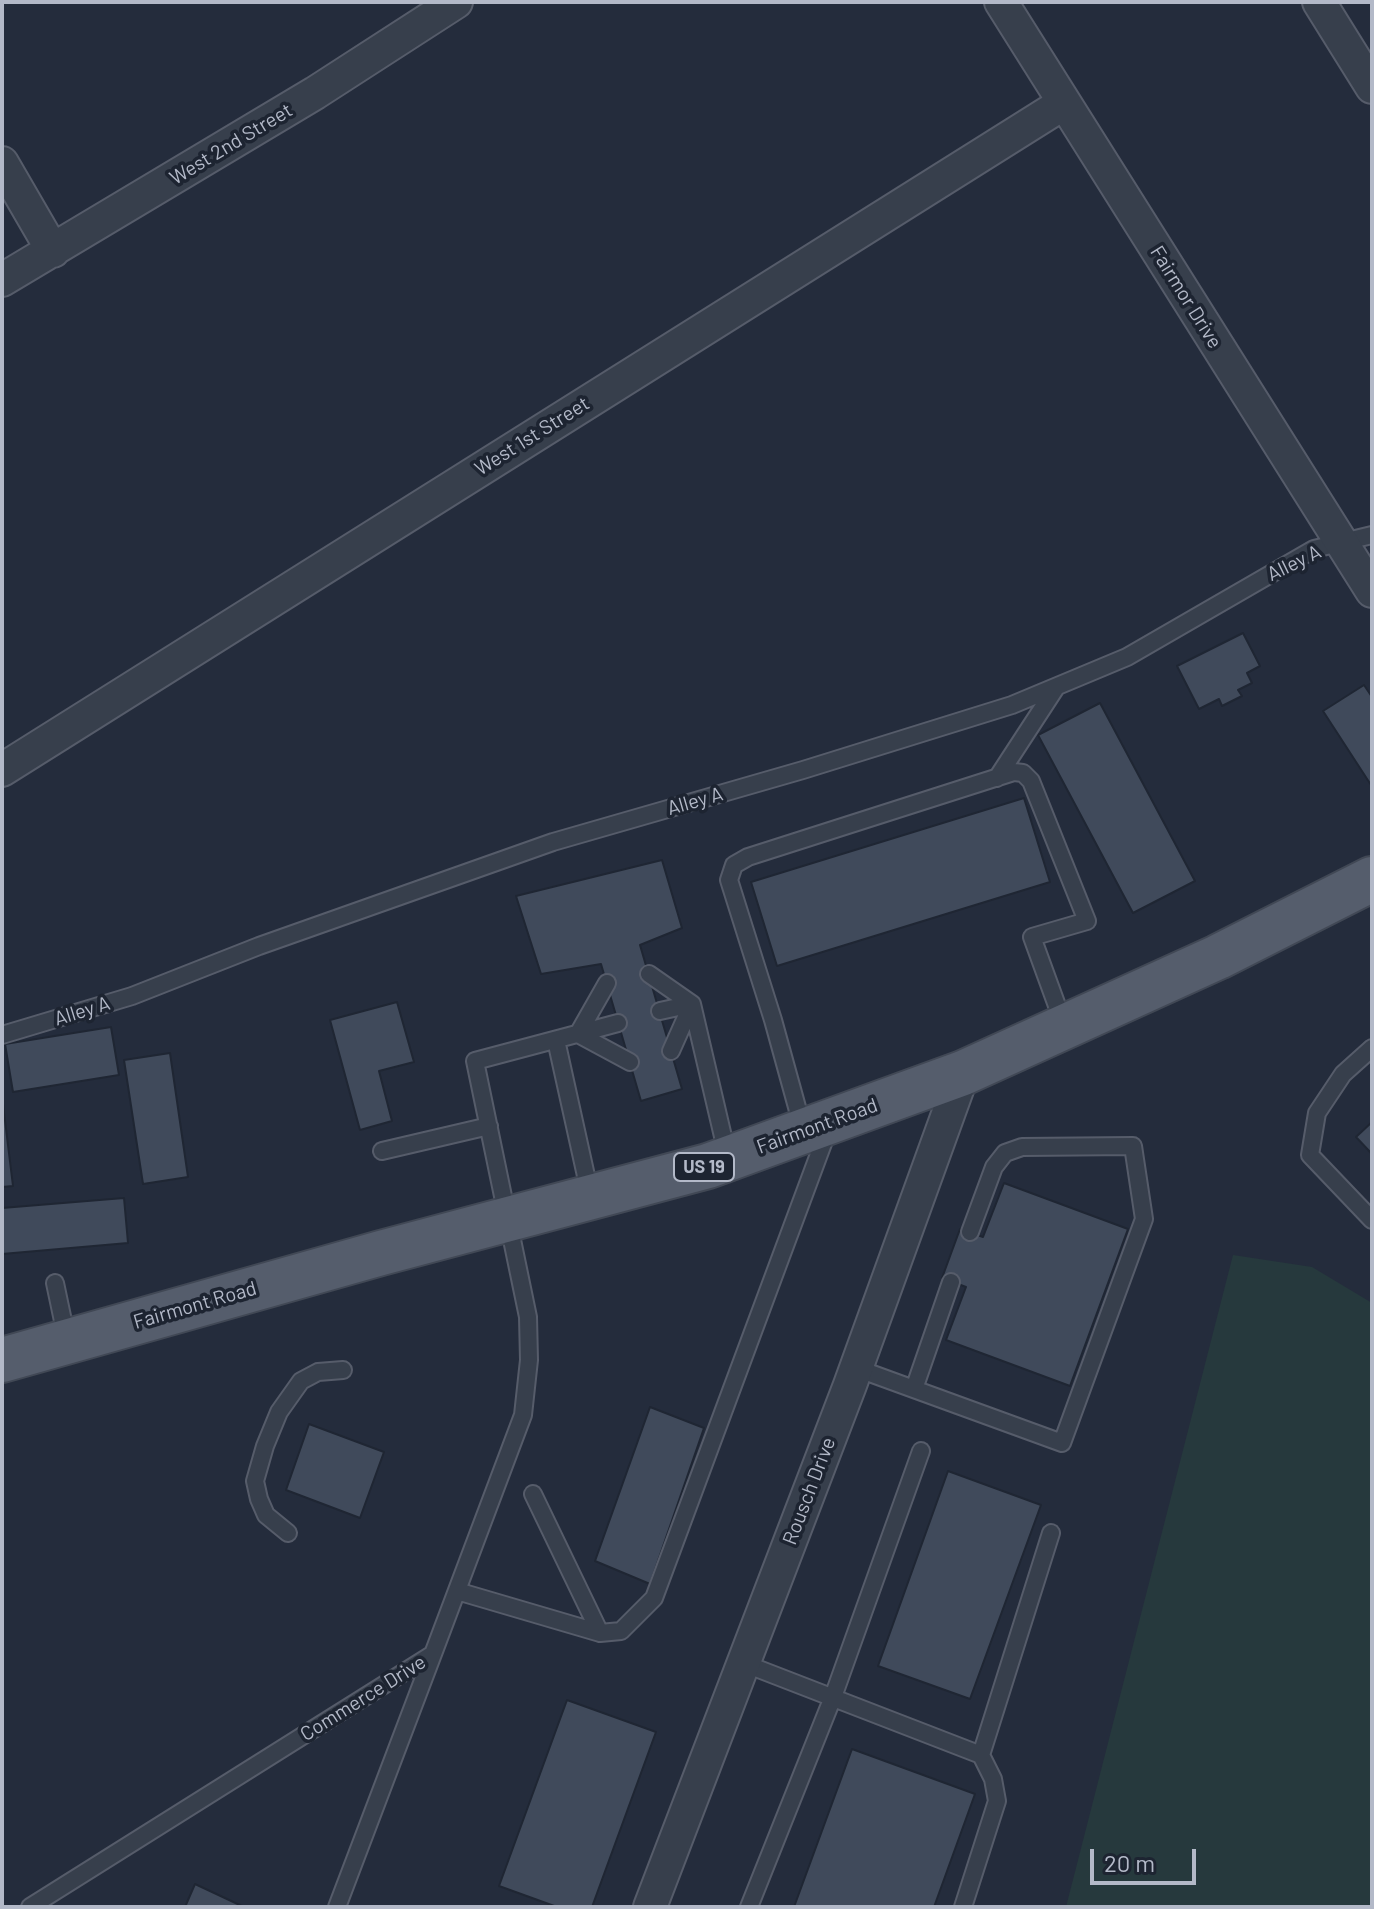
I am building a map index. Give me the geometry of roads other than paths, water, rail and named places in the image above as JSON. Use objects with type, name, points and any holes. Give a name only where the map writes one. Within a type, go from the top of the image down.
[{"type":"main road","name":"Fairmont Road","points":[[2,1360],[728,1159],[963,1073],[1218,957],[1372,879]]},
{"type":"street","name":"West 2nd Street","points":[[2,280],[315,93],[456,2]]},
{"type":"street","name":"Fairmor Drive","points":[[1001,2],[1064,103],[1357,539],[1372,591]]},
{"type":"street","points":[[1319,2],[1372,87]]},
{"type":"street","name":"West 1st Street","points":[[2,770],[1064,103]]},
{"type":"street","points":[[2,163],[53,251]]},
{"type":"street","name":"Rousch Drive","points":[[650,1907],[856,1368],[963,1073]]},
{"type":"lane","name":"Alley A","points":[[2,1035],[132,996],[259,946],[553,842],[803,770],[1012,705],[1127,657],[1314,549],[1357,539]]},
{"type":"lane","points":[[997,778],[1057,686]]},
{"type":"lane","points":[[457,1591],[600,1633],[621,1631],[654,1598],[748,1343],[817,1126],[773,1020],[729,880],[734,865],[748,857],[1014,772],[1023,773],[1031,781],[1087,921],[1032,937],[1064,1027]]},
{"type":"lane","points":[[649,974],[692,1004],[728,1159]]},
{"type":"lane","points":[[578,1034],[607,983]]},
{"type":"lane","points":[[660,1011],[692,1004]]},
{"type":"lane","points":[[671,1051],[692,1004]]},
{"type":"lane","points":[[591,1197],[556,1040],[618,1023]]},
{"type":"lane","points":[[578,1034],[630,1062]]},
{"type":"lane","name":"Commerce Drive","points":[[30,1907],[433,1654],[523,1415],[529,1360],[528,1317],[475,1061],[556,1040]]},
{"type":"lane","points":[[1372,1048],[1343,1074],[1317,1113],[1310,1155],[1372,1220]]},
{"type":"lane","points":[[382,1151],[489,1126]]},
{"type":"lane","points":[[856,1368],[1062,1443],[1144,1219],[1133,1146],[1022,1147],[1005,1153],[994,1167],[970,1232]]},
{"type":"lane","points":[[914,1389],[951,1282]]},
{"type":"lane","points":[[55,1283],[67,1341]]},
{"type":"lane","points":[[288,1533],[266,1515],[259,1499],[255,1481],[265,1446],[279,1412],[301,1381],[318,1372],[343,1370]]},
{"type":"lane","points":[[749,1907],[833,1697],[921,1451]]},
{"type":"lane","points":[[533,1494],[600,1633]]},
{"type":"lane","points":[[981,1755],[1051,1533]]},
{"type":"lane","points":[[337,1907],[433,1654]]},
{"type":"lane","points":[[743,1663],[981,1755],[993,1779],[997,1801],[963,1907]]}]
